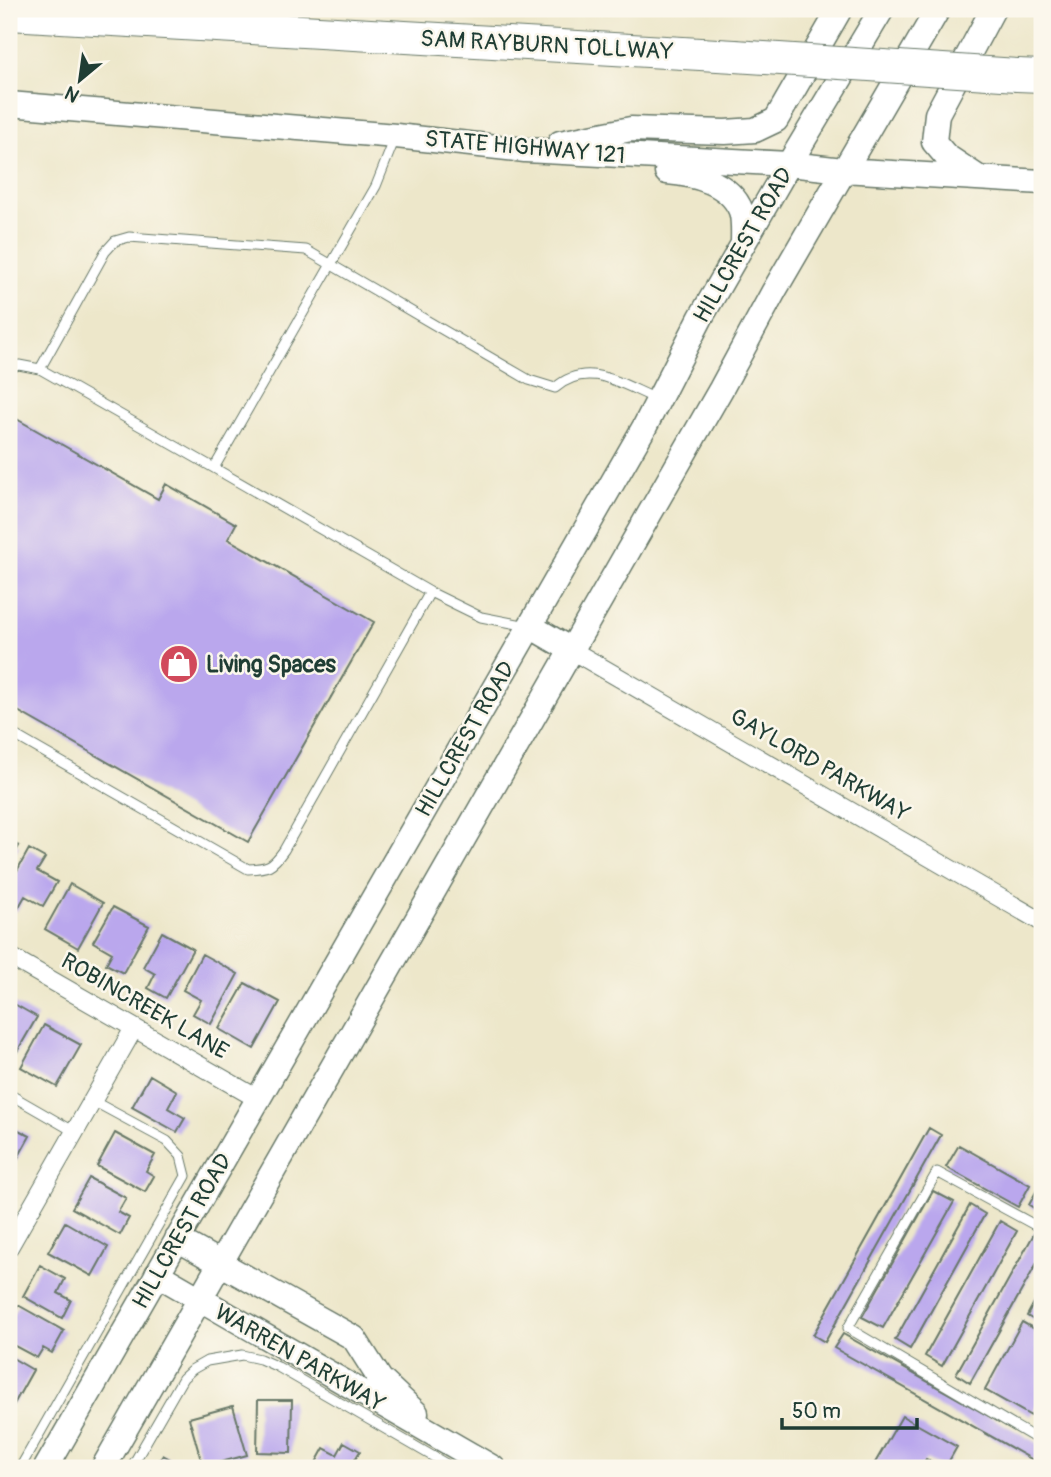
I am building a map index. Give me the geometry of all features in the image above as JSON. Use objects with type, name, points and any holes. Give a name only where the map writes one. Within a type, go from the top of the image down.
[{"type":"highway","name":"SAM RAYBURN TOLLWAY","points":[[9,14],[1030,75]]},
{"type":"main road","points":[[525,150],[631,129],[725,132],[755,130],[776,120],[840,9]]},
{"type":"main road","name":"HILLCREST ROAD","points":[[46,1468],[659,400],[701,317],[882,9]]},
{"type":"main road","points":[[103,1468],[573,651],[844,170],[938,9]]},
{"type":"main road","points":[[979,178],[946,156],[934,142],[937,114],[993,9]]},
{"type":"main road","name":"STATE HIGHWAY 121","points":[[9,104],[396,136],[525,150],[789,164],[1042,182]]},
{"type":"main road","points":[[525,150],[600,167],[693,174],[717,185],[731,196],[741,211],[743,244]]},
{"type":"main road","points":[[530,626],[573,651]]},
{"type":"main road","name":"WARREN PARKWAY","points":[[177,1239],[354,1338],[380,1379],[444,1440]]},
{"type":"main road","name":"WARREN PARKWAY","points":[[157,1274],[494,1468]]},
{"type":"street","name":"GAYLORD PARKWAY","points":[[573,651],[1042,922]]},
{"type":"street","name":"ROBINCREEK LANE","points":[[9,956],[258,1099]]},
{"type":"street","points":[[10,1241],[134,1028]]},
{"type":"lane","points":[[214,468],[376,186],[396,136]]},
{"type":"lane","points":[[40,369],[105,252],[115,241],[129,237],[306,250],[529,380],[555,388],[581,374],[594,373],[659,400]]},
{"type":"lane","points":[[9,368],[19,365],[40,369],[430,592],[481,617],[530,626]]},
{"type":"lane","points":[[9,732],[248,869],[273,865],[430,592]]},
{"type":"lane","points":[[9,1094],[75,1132]]},
{"type":"lane","points":[[20,1468],[186,1176],[181,1156],[167,1141],[93,1101]]},
{"type":"lane","points":[[1042,1229],[937,1172],[848,1328],[1042,1442]]},
{"type":"lane","points":[[131,1468],[183,1378],[207,1361],[242,1355],[278,1367],[453,1468]]},
{"type":"building","name":"Living Spaces","points":[[13,417],[158,499],[166,484],[236,524],[228,539],[374,622],[248,842],[9,706],[9,424]]},
{"type":"building","points":[[9,841],[19,846],[9,864]]},
{"type":"building","points":[[29,849],[45,858],[37,871],[57,882],[43,906],[25,896],[16,912],[9,908],[9,885]]},
{"type":"building","points":[[70,884],[103,903],[78,948],[45,929]]},
{"type":"building","points":[[113,907],[149,926],[123,973],[106,964],[112,953],[93,942]]},
{"type":"building","points":[[162,932],[193,949],[166,998],[148,988],[155,974],[143,967]]},
{"type":"building","points":[[202,954],[238,974],[211,1024],[193,1014],[201,1000],[183,990]]},
{"type":"building","points":[[245,983],[280,1002],[254,1049],[219,1029]]},
{"type":"building","points":[[9,1001],[37,1017],[15,1055],[9,1051]]},
{"type":"building","points":[[44,1025],[81,1045],[57,1087],[21,1067]]},
{"type":"building","points":[[150,1075],[177,1091],[168,1108],[185,1118],[177,1132],[132,1107]]},
{"type":"building","points":[[9,1125],[30,1136],[9,1174]]},
{"type":"building","points":[[929,1128],[941,1135],[825,1342],[813,1335]]},
{"type":"building","points":[[115,1133],[155,1155],[146,1171],[154,1176],[145,1192],[97,1166]]},
{"type":"building","points":[[959,1145],[1030,1185],[1018,1207],[946,1167]]},
{"type":"building","points":[[89,1178],[126,1198],[118,1212],[129,1218],[120,1235],[72,1208]]},
{"type":"building","points":[[1037,1190],[1042,1193],[1042,1213],[1029,1205]]},
{"type":"building","points":[[933,1191],[954,1202],[883,1328],[862,1317]]},
{"type":"building","points":[[970,1205],[985,1214],[910,1349],[895,1340]]},
{"type":"building","points":[[1000,1221],[1017,1231],[942,1366],[925,1356]]},
{"type":"building","points":[[65,1222],[108,1247],[92,1276],[48,1252]]},
{"type":"building","points":[[1035,1232],[1042,1236],[1042,1254],[970,1383],[956,1374]]},
{"type":"building","points":[[40,1265],[65,1279],[58,1293],[71,1300],[62,1318],[23,1296]]},
{"type":"building","points":[[1042,1288],[1042,1325],[1027,1316]]},
{"type":"building","points":[[18,1305],[64,1331],[52,1353],[43,1348],[37,1358],[9,1343],[9,1321]]},
{"type":"building","points":[[1022,1322],[1042,1333],[1042,1396],[1031,1416],[985,1390]]},
{"type":"building","points":[[843,1334],[1042,1446],[1042,1465],[834,1348]]},
{"type":"building","points":[[9,1356],[33,1370],[14,1404],[9,1401]]},
{"type":"building","points":[[258,1400],[292,1400],[291,1453],[257,1452]]},
{"type":"building","points":[[233,1406],[247,1455],[203,1467],[189,1418]]},
{"type":"building","points":[[902,1416],[957,1447],[945,1468],[926,1459],[921,1468],[872,1468]]},
{"type":"building","points":[[344,1442],[360,1451],[350,1468],[313,1468],[324,1448],[337,1455]]},
{"type":"building","points":[[163,1455],[186,1468],[155,1468]]},
{"type":"place","name":"Living Spaces","points":[[179,664]]}]
